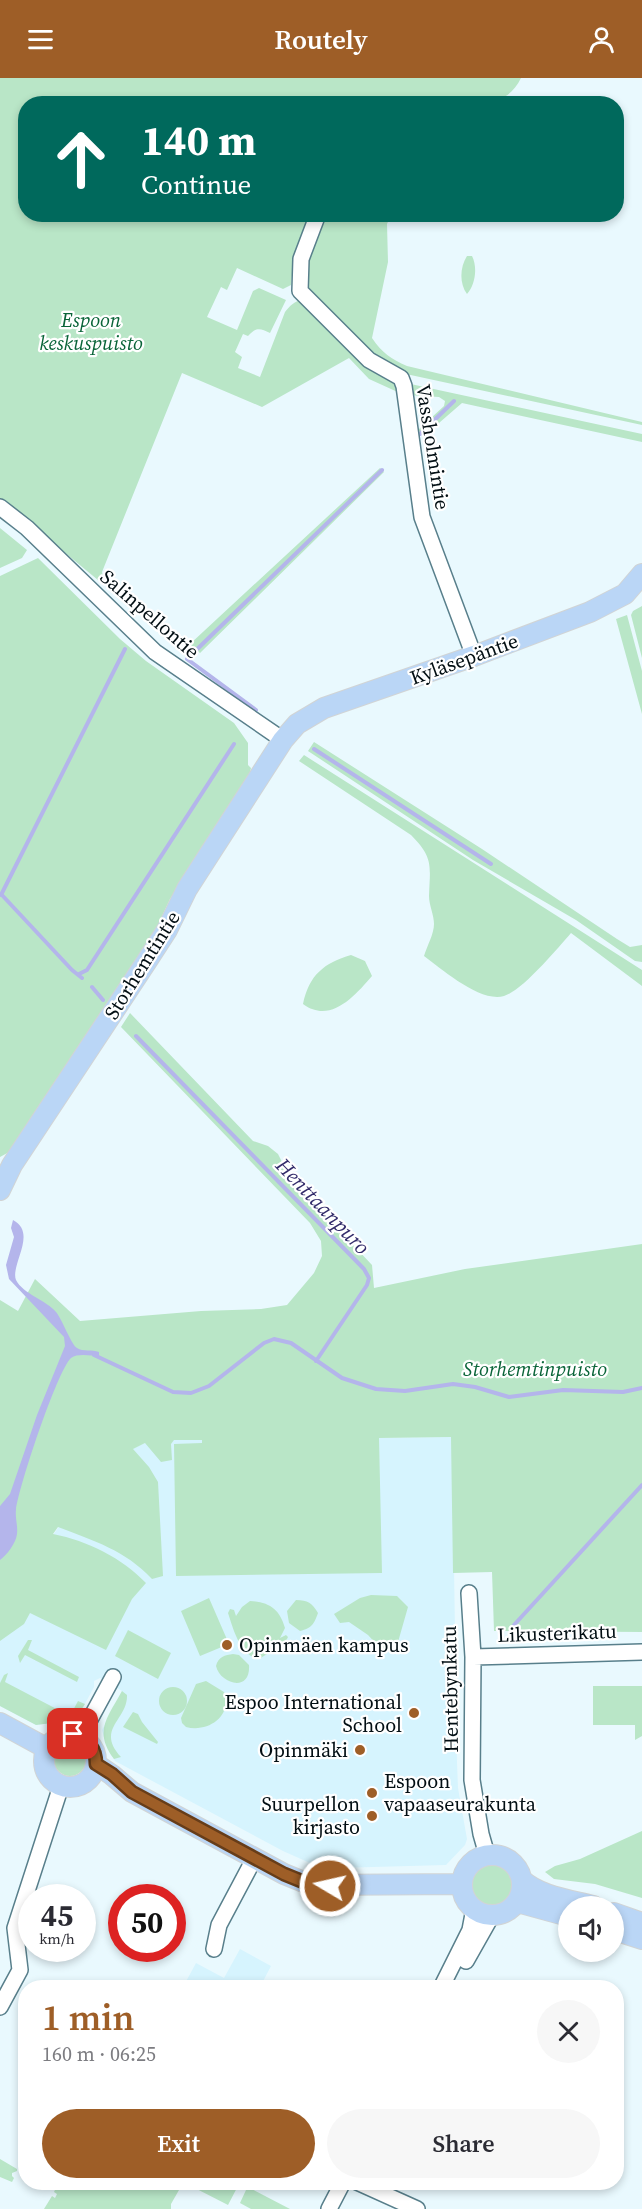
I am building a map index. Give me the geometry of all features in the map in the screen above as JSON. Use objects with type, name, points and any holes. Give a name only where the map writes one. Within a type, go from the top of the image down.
[{"type":"main road","name":"Kyläsepäntie","points":[[283,740],[297,724],[324,708],[474,656],[610,603],[631,589],[642,574]]},
{"type":"main road","name":"Storhemtintie","points":[[0,1190],[12,1165],[166,930],[187,889],[283,740]]},
{"type":"main road","points":[[0,1723],[46,1748]]},
{"type":"main road","points":[[93,1771],[76,1786],[61,1786],[47,1774],[43,1756],[46,1748],[65,1734],[81,1737],[91,1745],[94,1751],[93,1771],[106,1786],[132,1792],[254,1859],[311,1885],[462,1884]]},
{"type":"main road","points":[[522,1880],[517,1902],[501,1913],[483,1912],[468,1902],[462,1884],[466,1871],[472,1863],[487,1855],[496,1855],[510,1860],[528,1886],[558,1897]]},
{"type":"main road","points":[[517,1902],[558,1913]]},
{"type":"main road","points":[[624,1917],[642,1923]]},
{"type":"main road","points":[[624,1933],[642,1939]]},
{"type":"street","name":"Vassholmintie","points":[[315,222],[301,258],[300,291],[369,360],[401,378],[422,517],[474,656]]},
{"type":"street","name":"Salinpellontie","points":[[0,507],[27,528],[155,652],[283,740]]},
{"type":"street","name":"Hentebynkatu","points":[[469,1593],[473,1657],[472,1780],[487,1855]]},
{"type":"street","name":"Likusterikatu","points":[[473,1657],[642,1652]]},
{"type":"street","points":[[81,1737],[113,1677]]},
{"type":"street","points":[[0,2007],[20,1970],[15,1928],[61,1786]]},
{"type":"street","points":[[214,1949],[219,1925],[254,1859]]},
{"type":"street","points":[[445,1980],[470,1930],[483,1912]]},
{"type":"street","points":[[455,1980],[483,1912]]},
{"type":"street","points":[[329,2209],[339,2190]]},
{"type":"street","points":[[375,2190],[417,2209]]},
{"type":"shaded area","name":"Opinmäen kampus","points":[[452,1437],[457,1762],[458,1788],[467,1839],[465,1845],[446,1865],[336,1868],[310,1863],[283,1851],[115,1761],[102,1730],[122,1691],[100,1678],[94,1681],[94,1687],[80,1713],[67,1721],[36,1725],[0,1706],[0,1612],[80,1496],[125,1452],[145,1443],[173,1440]]},
{"type":"shaded area","points":[[240,1949],[271,1966],[264,1980],[187,1980],[196,1963],[224,1978]]},
{"type":"green space","name":"Espoon keskuspuisto","points":[[0,78],[521,78],[515,88],[505,96],[18,96],[18,222],[314,222],[292,274],[291,285],[283,289],[237,268],[227,290],[221,287],[207,317],[237,330],[253,291],[259,288],[286,300],[270,333],[258,329],[248,336],[243,334],[235,352],[242,357],[238,368],[260,377],[285,312],[294,303],[302,300],[394,378],[402,394],[369,379],[349,358],[262,407],[182,373],[102,572],[104,585],[0,499]]},
{"type":"green space","points":[[320,222],[388,222],[388,262],[372,338],[383,352],[407,366],[642,422],[642,425],[406,374],[381,364],[307,292],[304,260]]},
{"type":"green space","points":[[467,256],[472,256],[474,261],[475,276],[467,294],[461,275]]},
{"type":"green space","points":[[406,383],[642,434],[642,442],[462,403],[424,436],[418,430],[444,406],[445,401],[439,397],[408,395]]},
{"type":"green space","points":[[380,468],[384,472],[200,653],[190,644]]},
{"type":"green space","points":[[0,528],[27,550],[22,558],[0,568]]},
{"type":"green space","points":[[38,558],[120,639],[146,661],[234,723],[248,743],[248,765],[251,768],[247,784],[170,899],[151,940],[11,1151],[0,1157],[0,576]]},
{"type":"green space","points":[[642,606],[642,658],[631,615],[633,611]]},
{"type":"green space","points":[[627,615],[642,671],[642,714],[616,619]]},
{"type":"green space","points":[[314,742],[482,849],[617,939],[630,947],[642,945],[642,962],[635,961],[576,920],[473,860],[308,751]]},
{"type":"green space","points":[[304,755],[642,970],[642,986],[571,933],[530,978],[504,996],[484,995],[462,984],[424,956],[434,924],[429,899],[430,870],[424,850],[411,835],[299,761]]},
{"type":"green space","points":[[351,955],[365,961],[372,976],[357,992],[341,1005],[323,1011],[303,1004],[309,985],[319,972],[333,962]]},
{"type":"green space","name":"Storhemtinpuisto","points":[[130,1013],[253,1141],[268,1146],[278,1154],[290,1178],[372,1265],[374,1288],[465,1269],[642,1244],[642,1632],[494,1631],[492,1572],[453,1573],[451,1437],[379,1438],[382,1573],[176,1576],[174,1444],[202,1443],[202,1440],[174,1440],[171,1444],[172,1460],[161,1462],[145,1443],[133,1449],[149,1467],[158,1482],[163,1576],[152,1579],[120,1553],[58,1527],[53,1534],[79,1541],[104,1552],[137,1574],[146,1583],[132,1599],[106,1650],[30,1613],[24,1624],[0,1641],[0,1300],[18,1311],[35,1279],[80,1321],[201,1311],[261,1309],[287,1305],[314,1273],[322,1256],[321,1241],[310,1223],[121,1027]]},
{"type":"green space","points":[[371,1595],[397,1596],[408,1607],[395,1646],[384,1649],[379,1647],[368,1635],[349,1622],[340,1623],[334,1614],[360,1598]]},
{"type":"green space","points":[[209,1598],[229,1644],[200,1656],[181,1611]]},
{"type":"green space","points":[[296,1600],[309,1603],[318,1613],[312,1625],[300,1631],[289,1623],[287,1611]]},
{"type":"green space","points":[[250,1601],[263,1603],[273,1608],[280,1616],[285,1628],[280,1638],[286,1635],[288,1637],[285,1643],[259,1659],[252,1657],[242,1647],[228,1613],[230,1609],[234,1610],[236,1616]]},
{"type":"green space","points":[[128,1630],[171,1653],[158,1679],[115,1656]]},
{"type":"green space","points":[[28,1640],[32,1640],[28,1650],[79,1677],[77,1682],[25,1655],[20,1663],[18,1656]]},
{"type":"green space","points":[[239,1655],[249,1665],[245,1680],[235,1683],[223,1677],[216,1666],[222,1657]]},
{"type":"green space","points":[[8,1673],[5,1682],[70,1716],[78,1701],[85,1704],[77,1716],[67,1721],[36,1725],[0,1706],[0,1683],[4,1675]]},
{"type":"green space","points":[[206,1681],[224,1692],[226,1701],[222,1715],[210,1725],[186,1727],[181,1718],[196,1684]]},
{"type":"green space","points":[[593,1686],[642,1686],[642,1736],[635,1740],[635,1725],[593,1725]]},
{"type":"green space","points":[[173,1687],[183,1691],[187,1701],[183,1711],[173,1715],[163,1711],[159,1701],[163,1691]]},
{"type":"green space","points":[[122,1691],[127,1695],[126,1704],[112,1732],[111,1739],[121,1757],[114,1759],[104,1740],[104,1732],[108,1717]]},
{"type":"green space","points":[[133,1712],[138,1714],[158,1742],[157,1744],[123,1727]]},
{"type":"green space","points":[[70,1744],[81,1749],[86,1760],[81,1771],[70,1776],[59,1771],[54,1760],[59,1749]]},
{"type":"green space","points":[[642,1831],[642,1898],[595,1884],[554,1879],[545,1872],[555,1866],[580,1859]]},
{"type":"green space","points":[[492,1865],[506,1871],[512,1885],[506,1899],[492,1905],[478,1899],[472,1885],[478,1871]]},
{"type":"green space","points":[[0,2159],[17,2169],[12,2173],[14,2178],[12,2182],[0,2177]]},
{"type":"green space","points":[[55,2190],[179,2190],[171,2204],[171,2209],[44,2209],[52,2196],[55,2198],[57,2194]]},
{"type":"green space","points":[[199,2190],[236,2190],[228,2205]]},
{"type":"green space","points":[[246,2190],[254,2190],[290,2209],[251,2209],[240,2203]]},
{"type":"water","points":[[13,1220],[20,1226],[23,1233],[22,1249],[15,1274],[19,1285],[56,1312],[77,1348],[99,1352],[99,1356],[74,1356],[65,1367],[48,1406],[23,1479],[16,1510],[16,1537],[11,1548],[0,1560],[0,1506],[10,1494],[37,1415],[65,1346],[64,1337],[9,1279],[6,1265],[14,1237],[11,1228]]},
{"type":"waterway","points":[[420,434],[454,401]]},
{"type":"waterway","points":[[256,710],[187,659],[382,470]]},
{"type":"waterway","points":[[1,895],[125,649]]},
{"type":"waterway","points":[[79,974],[87,970],[234,744]]},
{"type":"waterway","points":[[314,749],[491,864]]},
{"type":"waterway","name":"Henttaanpuro","points":[[1,894],[82,978]]},
{"type":"waterway","name":"Henttaanpuro","points":[[92,987],[103,1000]]},
{"type":"waterway","name":"Henttaanpuro","points":[[136,1036],[364,1269],[369,1278],[367,1285],[316,1361]]},
{"type":"waterway","points":[[94,1355],[173,1392],[191,1393],[209,1386],[264,1343],[274,1339],[291,1343],[342,1378],[376,1389],[405,1391],[453,1384],[475,1387],[509,1397],[563,1390],[623,1392],[642,1388]]},
{"type":"waterway","points":[[514,1625],[642,1485]]},
{"type":"place","name":"Opinmäen kampus","points":[[227,1645]]},
{"type":"place","name":"Espoo International School","points":[[414,1713]]},
{"type":"place","name":"Opinmäki","points":[[360,1750]]},
{"type":"place","name":"Espoon vapaaseurakunta","points":[[372,1793]]},
{"type":"place","name":"Suurpellon kirjasto","points":[[372,1816]]},
{"type":"route","points":[[73,1734],[91,1745],[96,1764],[112,1774],[132,1792],[284,1874],[311,1885],[330,1886]]}]
